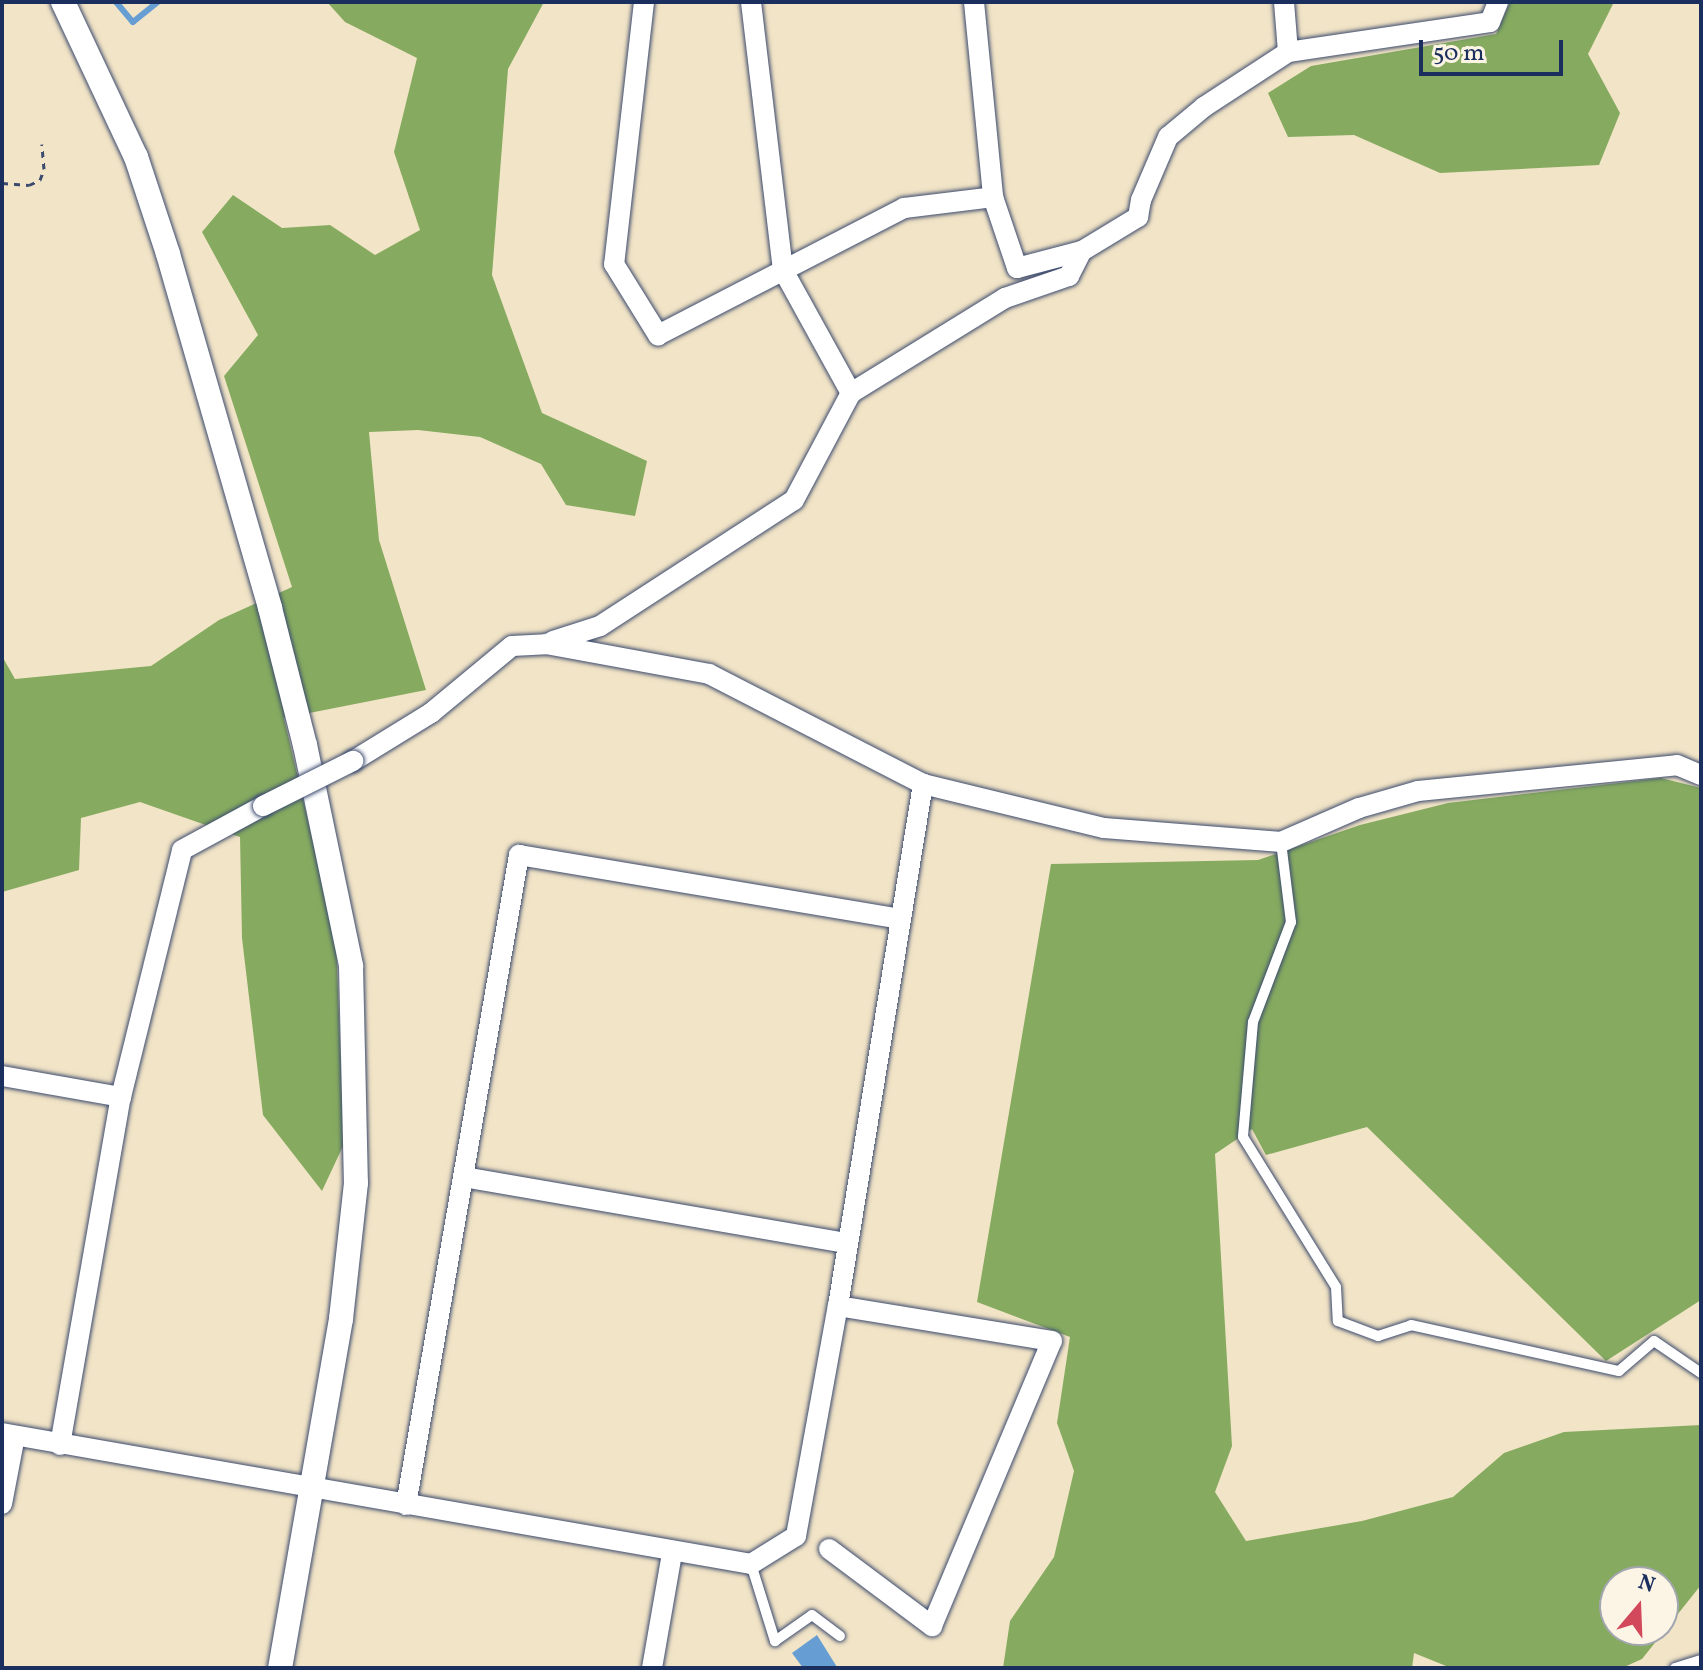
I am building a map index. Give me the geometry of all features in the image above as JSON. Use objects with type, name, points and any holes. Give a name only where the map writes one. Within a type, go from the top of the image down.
[{"type":"street","points":[[63,2],[136,157],[168,254],[274,623],[305,745],[351,966],[356,1183],[341,1319],[280,1668]]},
{"type":"street","points":[[644,2],[614,264],[658,335],[904,208],[993,197]]},
{"type":"street","points":[[751,2],[783,270],[851,393]]},
{"type":"street","points":[[974,2],[993,197],[1017,268],[1082,251],[1138,217],[1141,200],[1168,137],[1204,107],[1288,52],[1490,22],[1498,2]]},
{"type":"street","points":[[1284,2],[1288,52]]},
{"type":"street","points":[[546,644],[600,626],[794,500],[851,393],[1005,298],[1069,276],[1082,251]]},
{"type":"street","points":[[60,1445],[121,1097],[182,850],[353,761],[431,713],[512,646],[546,644],[709,674],[923,784],[1104,828],[1281,842],[1359,808],[1418,791],[1677,765],[1701,775]]},
{"type":"street","points":[[2,1504],[8,1434],[672,1553],[751,1564],[796,1536],[838,1306],[845,1243],[923,784]]},
{"type":"street","points":[[406,1505],[519,855],[901,919]]},
{"type":"street","points":[[2,1076],[121,1097]]},
{"type":"street","points":[[464,1177],[845,1243]]},
{"type":"street","points":[[829,1549],[932,1626],[1052,1341],[838,1306]]},
{"type":"street","points":[[652,1668],[672,1553]]},
{"type":"lane","points":[[1281,842],[1291,922],[1253,1022],[1243,1137],[1336,1287],[1338,1321],[1378,1336],[1411,1325],[1619,1371],[1654,1341],[1701,1373]]},
{"type":"lane","points":[[751,1564],[775,1641],[812,1615],[840,1636]]},
{"type":"lane","points":[[1675,1668],[1701,1660]]},
{"type":"path","points":[[2,183],[29,185],[40,180],[44,169],[42,144]]},
{"type":"green space","points":[[327,2],[544,2],[508,69],[492,275],[542,413],[647,461],[635,516],[566,505],[541,464],[480,437],[418,430],[369,432],[379,540],[426,690],[284,718],[336,940],[344,1144],[322,1191],[263,1115],[242,938],[240,837],[140,802],[81,818],[79,870],[2,892],[2,656],[15,679],[151,666],[219,620],[292,587],[224,376],[258,335],[202,232],[233,195],[282,228],[330,225],[375,255],[420,230],[394,152],[417,58],[345,22]]},
{"type":"green space","points":[[1510,2],[1614,2],[1588,54],[1620,113],[1599,165],[1440,173],[1354,135],[1288,137],[1268,93],[1311,66],[1496,34]]},
{"type":"green space","points":[[1661,778],[1701,788],[1701,1300],[1606,1361],[1367,1127],[1266,1155],[1252,1129],[1215,1154],[1232,1446],[1215,1492],[1246,1541],[1362,1521],[1453,1497],[1504,1453],[1564,1432],[1701,1425],[1701,1585],[1679,1613],[1679,1566],[1599,1566],[1599,1646],[1652,1646],[1642,1659],[1622,1668],[1451,1668],[1414,1653],[1412,1668],[1003,1668],[1010,1621],[1054,1557],[1074,1471],[1057,1423],[1070,1337],[977,1302],[1051,864],[1258,860],[1360,825],[1448,803]]},
{"type":"water","points":[[817,1635],[836,1668],[803,1668],[792,1653]]},
{"type":"waterway","points":[[116,2],[133,22],[158,2]]}]
